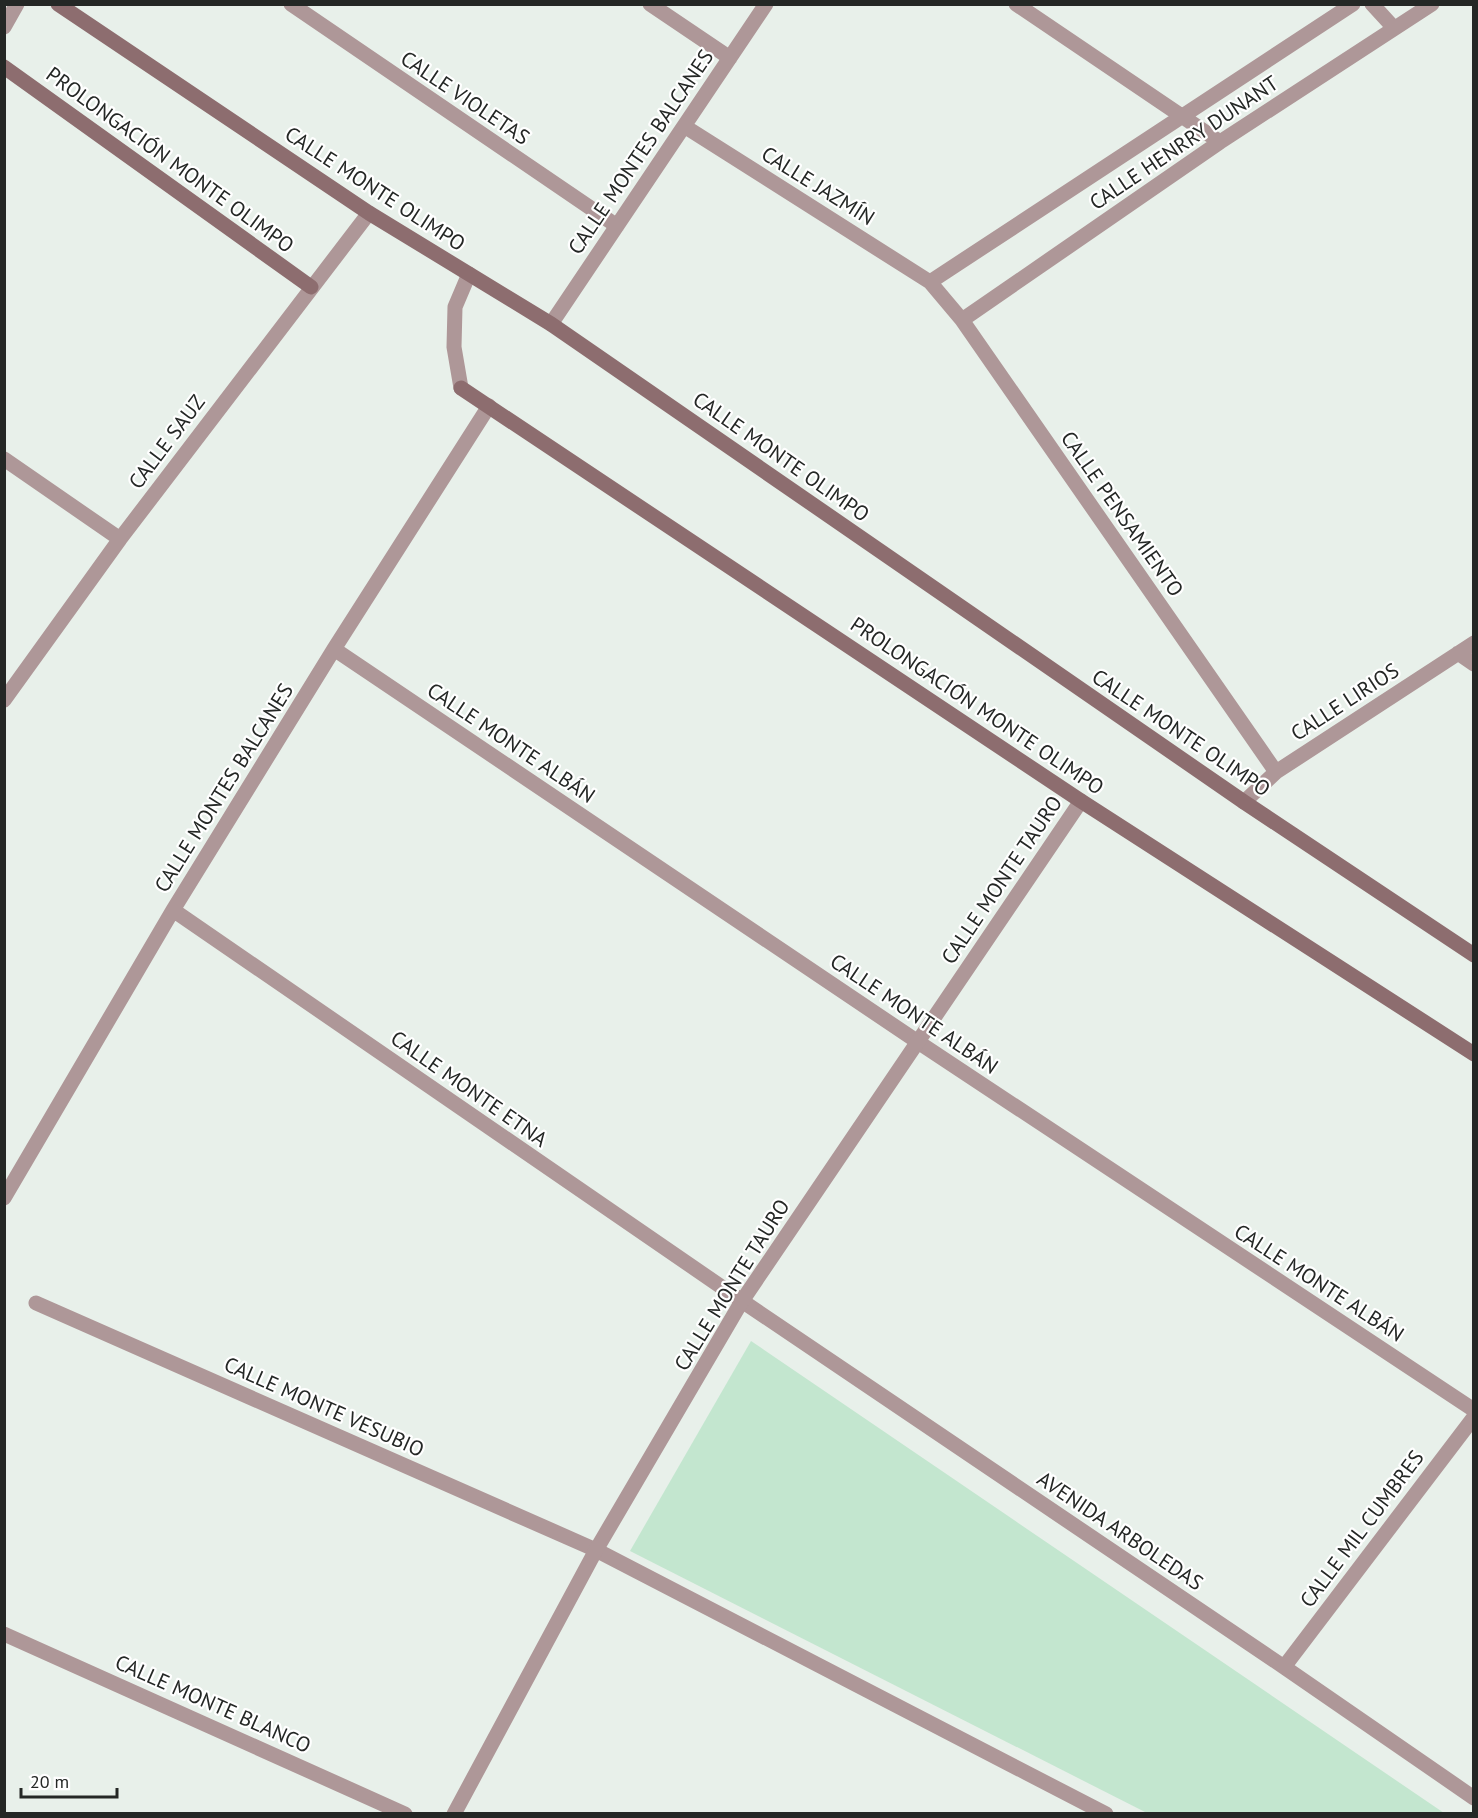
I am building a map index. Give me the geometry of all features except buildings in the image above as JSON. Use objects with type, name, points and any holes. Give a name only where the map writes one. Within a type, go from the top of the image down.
[{"type":"main road","name":"CALLE MONTE OLIMPO","points":[[58,4],[369,213],[551,324],[1244,802],[1473,955]]},
{"type":"main road","name":"PROLONGACIÓN MONTE OLIMPO","points":[[4,67],[310,287]]},
{"type":"main road","name":"PROLONGACIÓN MONTE OLIMPO","points":[[461,388],[1081,801],[1473,1053]]},
{"type":"street","points":[[4,27],[17,4]]},
{"type":"street","name":"CALLE VIOLETAS","points":[[291,4],[616,226]]},
{"type":"street","points":[[650,4],[730,58]]},
{"type":"street","name":"CALLE MONTES BALCANES","points":[[551,324],[766,4]]},
{"type":"street","points":[[1016,4],[1220,142]]},
{"type":"street","name":"CALLE HENRRY DUNANT","points":[[930,282],[1353,4]]},
{"type":"street","points":[[1372,4],[1394,28]]},
{"type":"street","name":"CALLE HENRRY DUNANT","points":[[962,320],[1220,142],[1432,4]]},
{"type":"street","name":"CALLE JAZMÍN","points":[[684,126],[930,282]]},
{"type":"street","name":"CALLE SAUZ","points":[[4,700],[120,539],[310,287],[369,213]]},
{"type":"street","points":[[461,388],[454,347],[455,307],[469,274]]},
{"type":"street","name":"CALLE PENSAMIENTO","points":[[930,282],[962,320],[1276,772]]},
{"type":"street","name":"CALLE MONTES BALCANES","points":[[4,1198],[173,910],[334,649],[489,406]]},
{"type":"street","points":[[4,459],[120,539]]},
{"type":"street","name":"CALLE LIRIOS","points":[[1244,802],[1276,772],[1473,643]]},
{"type":"street","name":"CALLE MONTE ALBÁN","points":[[334,649],[918,1042],[1473,1410]]},
{"type":"street","points":[[1458,654],[1473,664]]},
{"type":"street","name":"CALLE MONTE TAURO","points":[[454,1814],[596,1550],[742,1301],[1081,801]]},
{"type":"street","name":"CALLE MONTE ETNA","points":[[173,910],[742,1301]]},
{"type":"street","name":"AVENIDA ARBOLEDAS","points":[[742,1301],[1284,1666],[1473,1798]]},
{"type":"street","name":"CALLE MONTE VESUBIO","points":[[36,1303],[596,1550]]},
{"type":"street","name":"CALLE MIL CUMBRES","points":[[1284,1666],[1473,1417]]},
{"type":"street","points":[[596,1550],[1106,1814]]},
{"type":"street","name":"CALLE MONTE BLANCO","points":[[4,1634],[405,1814]]},
{"type":"green space","points":[[751,1341],[1444,1813],[1147,1813],[630,1551]]}]
